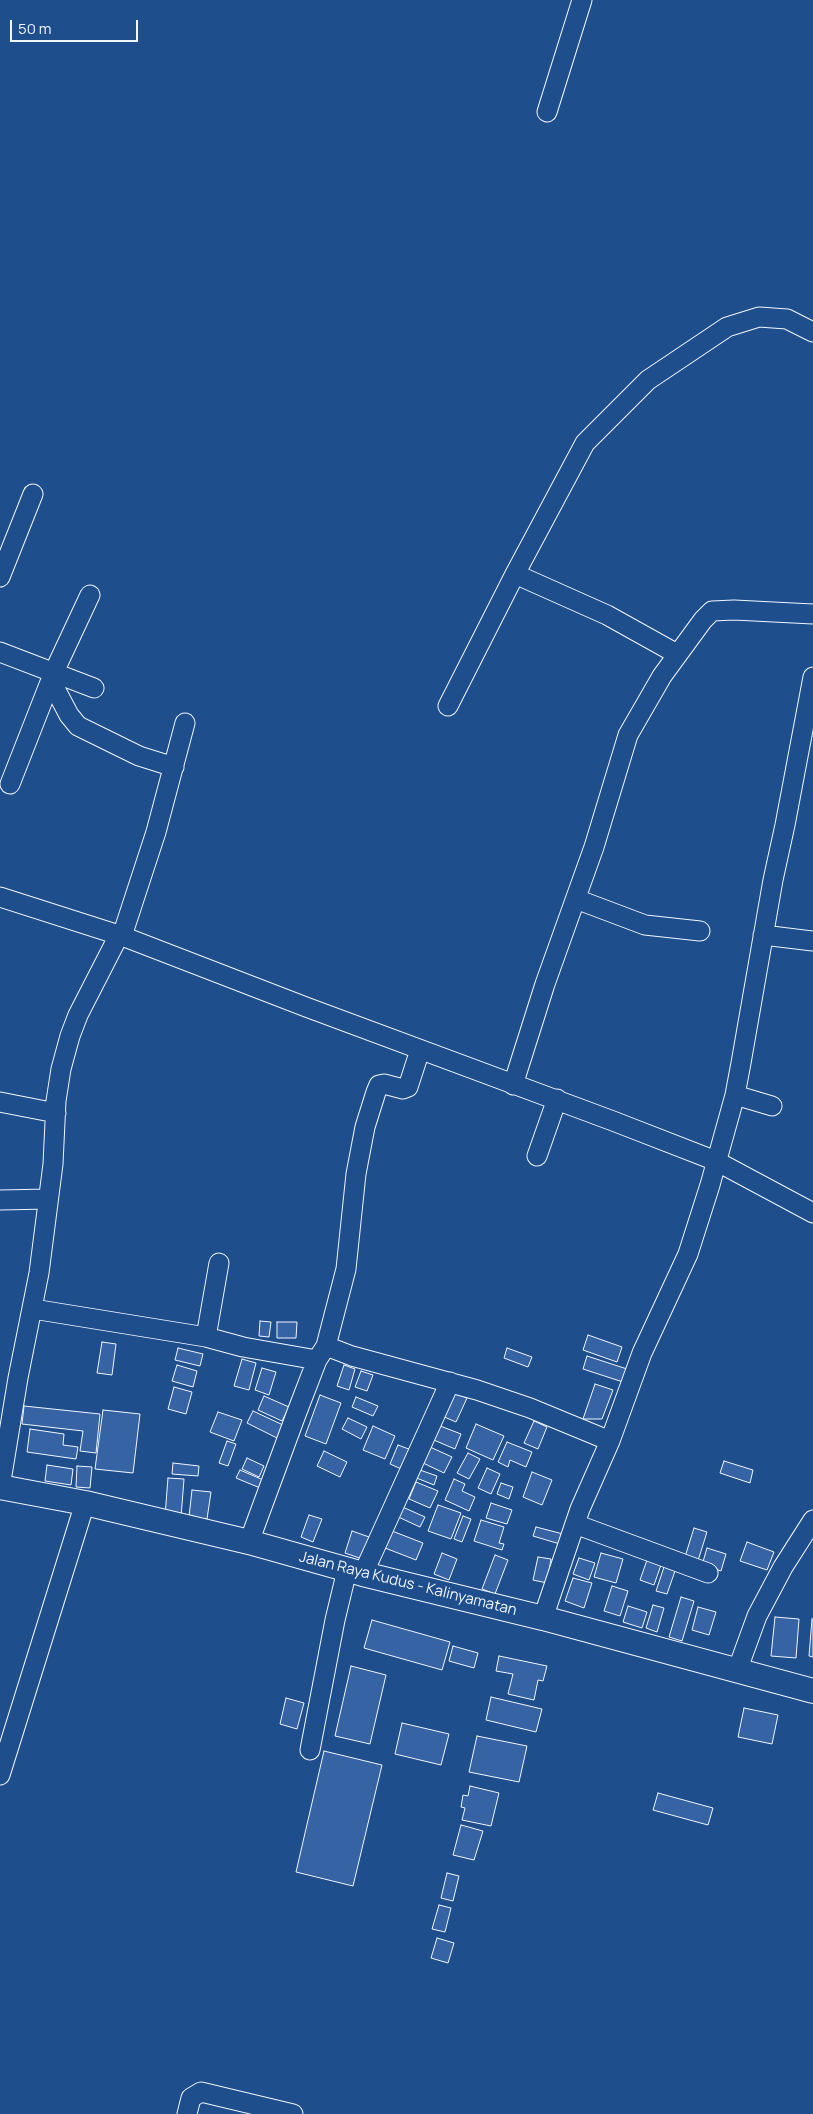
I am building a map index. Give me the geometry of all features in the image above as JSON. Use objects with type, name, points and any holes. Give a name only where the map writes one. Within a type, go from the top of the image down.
[{"type":"main road","name":"Jalan Raya Kudus - Kalinyamatan","points":[[0,1488],[85,1503],[249,1542],[355,1572],[543,1618],[813,1691]]},
{"type":"street","points":[[547,112],[582,0]]},
{"type":"street","points":[[448,706],[585,443],[648,380],[727,327],[759,317],[787,319],[813,332]]},
{"type":"street","points":[[0,577],[33,494]]},
{"type":"street","points":[[516,574],[599,612],[677,654]]},
{"type":"street","points":[[10,784],[53,676],[90,595]]},
{"type":"street","points":[[513,1085],[594,847],[628,735],[658,683],[677,654],[712,611],[734,610],[813,614]]},
{"type":"street","points":[[0,652],[53,676],[94,688]]},
{"type":"street","points":[[53,676],[70,715],[78,726],[139,756],[174,767]]},
{"type":"street","points":[[543,1618],[575,1524],[610,1441],[642,1353],[688,1254],[710,1185],[735,1095],[762,935],[813,677]]},
{"type":"street","points":[[0,1488],[18,1378],[39,1274],[53,1164],[61,1069],[70,1036],[84,1000],[121,935],[153,841],[186,723]]},
{"type":"street","points":[[0,897],[121,935],[716,1161],[813,1213]]},
{"type":"street","points":[[576,900],[645,926],[700,931]]},
{"type":"street","points":[[762,935],[813,940]]},
{"type":"street","points":[[249,1542],[322,1353],[346,1269],[356,1174],[365,1127],[376,1092],[379,1085],[384,1084],[402,1089],[408,1087],[420,1050]]},
{"type":"street","points":[[735,1095],[772,1106]]},
{"type":"street","points":[[537,1156],[556,1099]]},
{"type":"street","points":[[0,1102],[56,1113]]},
{"type":"street","points":[[0,1200],[48,1199]]},
{"type":"street","points":[[206,1337],[219,1263]]},
{"type":"street","points":[[33,1309],[206,1337],[243,1347],[352,1356],[450,1382],[530,1408],[610,1441]]},
{"type":"street","points":[[310,1750],[335,1620],[355,1572],[450,1382]]},
{"type":"street","points":[[0,1775],[85,1503]]},
{"type":"street","points":[[737,1671],[757,1616],[783,1567],[813,1520]]},
{"type":"street","points":[[575,1524],[708,1573]]},
{"type":"street","points":[[187,2114],[191,2098],[197,2093],[207,2092],[293,2114]]},
{"type":"building","points":[[260,1321],[271,1322],[269,1337],[259,1336]]},
{"type":"building","points":[[277,1322],[297,1322],[296,1338],[277,1338]]},
{"type":"building","points":[[588,1335],[622,1347],[617,1362],[583,1350]]},
{"type":"building","points":[[102,1342],[116,1344],[112,1375],[97,1373]]},
{"type":"building","points":[[178,1348],[203,1354],[200,1366],[175,1360]]},
{"type":"building","points":[[507,1348],[532,1357],[528,1367],[504,1358]]},
{"type":"building","points":[[587,1356],[627,1369],[623,1382],[583,1369]]},
{"type":"building","points":[[242,1359],[256,1363],[249,1390],[234,1386]]},
{"type":"building","points":[[177,1365],[197,1371],[193,1387],[172,1381]]},
{"type":"building","points":[[344,1365],[355,1369],[349,1390],[337,1386]]},
{"type":"building","points":[[262,1368],[276,1372],[269,1395],[255,1390]]},
{"type":"building","points":[[361,1371],[373,1375],[367,1391],[355,1387]]},
{"type":"building","points":[[595,1384],[613,1390],[602,1419],[583,1419]]},
{"type":"building","points":[[174,1387],[192,1392],[186,1414],[168,1409]]},
{"type":"building","points":[[453,1392],[467,1398],[456,1422],[442,1416]]},
{"type":"building","points":[[320,1395],[341,1403],[326,1444],[305,1436]]},
{"type":"building","points":[[264,1396],[289,1407],[282,1421],[258,1410]]},
{"type":"building","points":[[356,1397],[378,1406],[373,1416],[352,1407]]},
{"type":"building","points":[[24,1406],[100,1414],[96,1453],[80,1451],[83,1431],[22,1424]]},
{"type":"building","points":[[103,1410],[140,1414],[133,1473],[95,1469]]},
{"type":"building","points":[[253,1411],[283,1425],[277,1438],[247,1423]]},
{"type":"building","points":[[218,1412],[242,1420],[234,1441],[210,1432]]},
{"type":"building","points":[[348,1418],[367,1427],[361,1439],[342,1429]]},
{"type":"building","points":[[534,1421],[547,1427],[538,1449],[524,1443]]},
{"type":"building","points":[[435,1424],[461,1434],[455,1449],[429,1438]]},
{"type":"building","points":[[476,1424],[504,1436],[493,1460],[466,1448]]},
{"type":"building","points":[[373,1426],[395,1436],[385,1459],[363,1450]]},
{"type":"building","points":[[30,1429],[64,1434],[63,1445],[78,1447],[76,1459],[27,1452]]},
{"type":"building","points":[[227,1441],[236,1444],[228,1466],[219,1463]]},
{"type":"building","points":[[507,1442],[532,1452],[526,1467],[510,1460],[508,1467],[498,1462]]},
{"type":"building","points":[[398,1445],[414,1451],[406,1471],[390,1464]]},
{"type":"building","points":[[430,1447],[452,1457],[444,1473],[423,1463]]},
{"type":"building","points":[[324,1451],[347,1462],[340,1477],[317,1466]]},
{"type":"building","points":[[468,1453],[480,1459],[469,1479],[457,1473]]},
{"type":"building","points":[[247,1458],[264,1466],[259,1477],[242,1469]]},
{"type":"building","points":[[724,1461],[753,1470],[750,1483],[720,1473]]},
{"type":"building","points":[[173,1463],[199,1466],[198,1476],[172,1474]]},
{"type":"building","points":[[47,1465],[73,1469],[71,1485],[45,1481]]},
{"type":"building","points":[[77,1466],[92,1467],[90,1488],[76,1487]]},
{"type":"building","points":[[487,1468],[500,1474],[491,1494],[478,1488]]},
{"type":"building","points":[[417,1469],[437,1476],[434,1485],[414,1477]]},
{"type":"building","points":[[240,1470],[268,1482],[265,1490],[236,1478]]},
{"type":"building","points":[[532,1472],[552,1480],[542,1505],[523,1497]]},
{"type":"building","points":[[168,1478],[184,1479],[181,1517],[165,1516]]},
{"type":"building","points":[[454,1479],[465,1484],[462,1491],[475,1497],[469,1511],[445,1500]]},
{"type":"building","points":[[416,1482],[438,1491],[430,1508],[409,1499]]},
{"type":"building","points":[[501,1483],[513,1487],[509,1499],[497,1494]]},
{"type":"building","points":[[192,1490],[211,1492],[207,1519],[189,1517]]},
{"type":"building","points":[[491,1503],[512,1510],[507,1524],[486,1518]]},
{"type":"building","points":[[398,1505],[425,1517],[420,1527],[394,1515]]},
{"type":"building","points":[[438,1505],[461,1513],[451,1539],[428,1531]]},
{"type":"building","points":[[309,1515],[322,1519],[313,1542],[301,1537]]},
{"type":"building","points":[[463,1516],[471,1519],[462,1542],[454,1539]]},
{"type":"building","points":[[481,1520],[504,1527],[499,1543],[504,1544],[502,1550],[474,1541]]},
{"type":"building","points":[[536,1527],[563,1534],[560,1544],[533,1536]]},
{"type":"building","points":[[694,1528],[707,1532],[697,1564],[684,1560]]},
{"type":"building","points":[[352,1531],[372,1538],[365,1560],[345,1553]]},
{"type":"building","points":[[392,1531],[423,1543],[416,1560],[385,1548]]},
{"type":"building","points":[[747,1542],[774,1552],[767,1570],[740,1561]]},
{"type":"building","points":[[707,1548],[726,1554],[721,1571],[702,1565]]},
{"type":"building","points":[[442,1553],[457,1559],[449,1580],[434,1574]]},
{"type":"building","points":[[601,1553],[623,1559],[616,1583],[594,1577]]},
{"type":"building","points":[[495,1555],[508,1560],[495,1594],[482,1589]]},
{"type":"building","points":[[538,1557],[551,1559],[547,1583],[533,1580]]},
{"type":"building","points":[[579,1558],[595,1563],[589,1580],[573,1574]]},
{"type":"building","points":[[647,1560],[661,1565],[654,1585],[640,1580]]},
{"type":"building","points":[[664,1567],[675,1571],[667,1594],[656,1591]]},
{"type":"building","points":[[573,1578],[592,1583],[584,1608],[565,1601]]},
{"type":"building","points":[[612,1586],[628,1591],[620,1616],[604,1611]]},
{"type":"building","points":[[681,1597],[694,1601],[682,1641],[669,1637]]},
{"type":"building","points":[[653,1605],[664,1608],[657,1632],[646,1628]]},
{"type":"building","points":[[628,1606],[647,1612],[642,1628],[623,1622]]},
{"type":"building","points":[[698,1607],[716,1612],[709,1635],[692,1630]]},
{"type":"building","points":[[775,1617],[799,1619],[796,1658],[771,1656]]},
{"type":"building","points":[[813,1619],[813,1657],[809,1656]]},
{"type":"building","points":[[372,1620],[450,1642],[442,1670],[364,1648]]},
{"type":"building","points":[[453,1646],[478,1653],[474,1668],[449,1661]]},
{"type":"building","points":[[499,1656],[547,1666],[543,1681],[538,1680],[534,1700],[508,1694],[513,1674],[496,1671]]},
{"type":"building","points":[[351,1666],[386,1675],[370,1744],[335,1736]]},
{"type":"building","points":[[491,1697],[542,1709],[536,1732],[486,1720]]},
{"type":"building","points":[[286,1698],[304,1703],[297,1729],[280,1724]]},
{"type":"building","points":[[744,1708],[778,1715],[772,1744],[738,1737]]},
{"type":"building","points":[[402,1723],[449,1734],[441,1765],[395,1754]]},
{"type":"building","points":[[477,1736],[527,1746],[519,1782],[469,1772]]},
{"type":"building","points":[[324,1751],[382,1765],[353,1886],[296,1872]]},
{"type":"building","points":[[470,1786],[499,1793],[491,1826],[462,1820],[465,1808],[461,1807],[463,1795],[468,1796]]},
{"type":"building","points":[[658,1793],[713,1808],[708,1825],[653,1810]]},
{"type":"building","points":[[461,1825],[483,1831],[474,1860],[453,1855]]},
{"type":"building","points":[[447,1873],[459,1876],[453,1901],[441,1898]]},
{"type":"building","points":[[439,1905],[451,1908],[445,1932],[432,1929]]},
{"type":"building","points":[[437,1938],[454,1943],[448,1963],[431,1958]]}]
